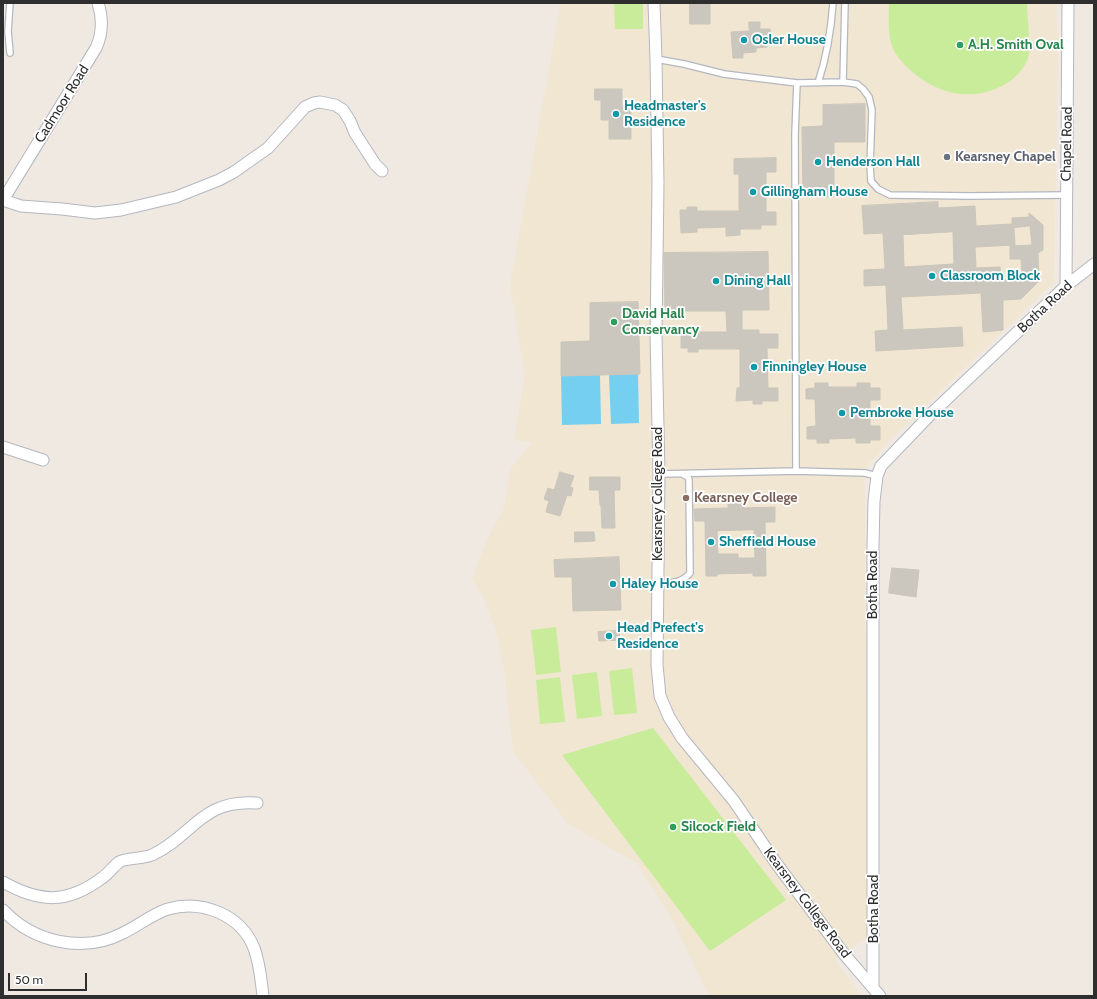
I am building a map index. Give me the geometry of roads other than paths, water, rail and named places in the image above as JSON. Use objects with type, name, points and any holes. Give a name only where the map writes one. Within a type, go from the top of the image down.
[{"type":"street","name":"Cadmoor Road","points":[[3,200],[96,48],[100,39],[102,25],[98,3]]},
{"type":"street","name":"Kearsney College Road","points":[[654,3],[658,183],[656,335],[659,474],[657,665],[660,696],[669,717],[682,738],[734,801],[776,862],[844,954],[873,986]]},
{"type":"street","name":"Chapel Road","points":[[1066,286],[1068,3]]},
{"type":"street","points":[[3,200],[21,206],[94,213],[121,210],[176,198],[214,183],[234,172],[268,148],[305,107],[320,102],[335,105],[343,110],[355,133],[375,164],[382,171]]},
{"type":"street","name":"Botha Road","points":[[873,986],[873,554],[874,501],[877,476],[881,466],[889,456],[1066,286],[1094,264]]},
{"type":"street","points":[[3,447],[44,460]]},
{"type":"street","points":[[3,882],[18,890],[37,897],[51,898],[68,896],[101,879],[122,860],[146,857],[163,848],[178,838],[202,817],[212,811],[234,803],[257,803]]},
{"type":"street","points":[[3,910],[24,927],[42,937],[66,942],[86,943],[111,938],[122,934],[169,909],[193,906],[209,908],[223,914],[236,923],[251,941],[260,966],[263,996]]},
{"type":"street","points":[[873,986],[880,996]]},
{"type":"lane","points":[[10,3],[8,31],[10,54]]},
{"type":"lane","points":[[818,83],[831,32],[833,3]]},
{"type":"lane","points":[[843,82],[845,3]]},
{"type":"lane","points":[[656,60],[684,64],[724,74],[797,82],[843,82],[857,84],[869,97],[872,110],[870,165],[871,181],[878,189],[890,194],[970,196],[1066,195]]},
{"type":"lane","points":[[796,471],[795,134],[797,82]]},
{"type":"lane","points":[[659,474],[796,471],[865,473],[877,476]]},
{"type":"lane","points":[[658,584],[684,580],[690,573],[689,480],[688,477],[682,474]]},
{"type":"water","points":[[638,374],[639,423],[611,424],[609,375]]},
{"type":"water","points":[[600,375],[601,424],[562,425],[561,376]]},
{"type":"place","name":"Osler House","points":[[744,40]]},
{"type":"place","name":"A.H. Smith Oval","points":[[960,45]]},
{"type":"place","name":"Headmaster's Residence","points":[[616,114]]},
{"type":"place","name":"Kearsney Chapel","points":[[947,157]]},
{"type":"place","name":"Henderson Hall","points":[[818,162]]},
{"type":"place","name":"Gillingham House","points":[[753,192]]},
{"type":"place","name":"Classroom Block","points":[[932,276]]},
{"type":"place","name":"Dining Hall","points":[[716,281]]},
{"type":"place","name":"David Hall Conservancy","points":[[614,322]]},
{"type":"place","name":"Finningley House","points":[[754,367]]},
{"type":"place","name":"Pembroke House","points":[[842,413]]},
{"type":"place","name":"Kearsney College","points":[[686,498]]},
{"type":"place","name":"Sheffield House","points":[[711,542]]},
{"type":"place","name":"Haley House","points":[[613,584]]},
{"type":"place","name":"Head Prefect's Residence","points":[[609,636]]},
{"type":"place","name":"Silcock Field","points":[[673,827]]}]
